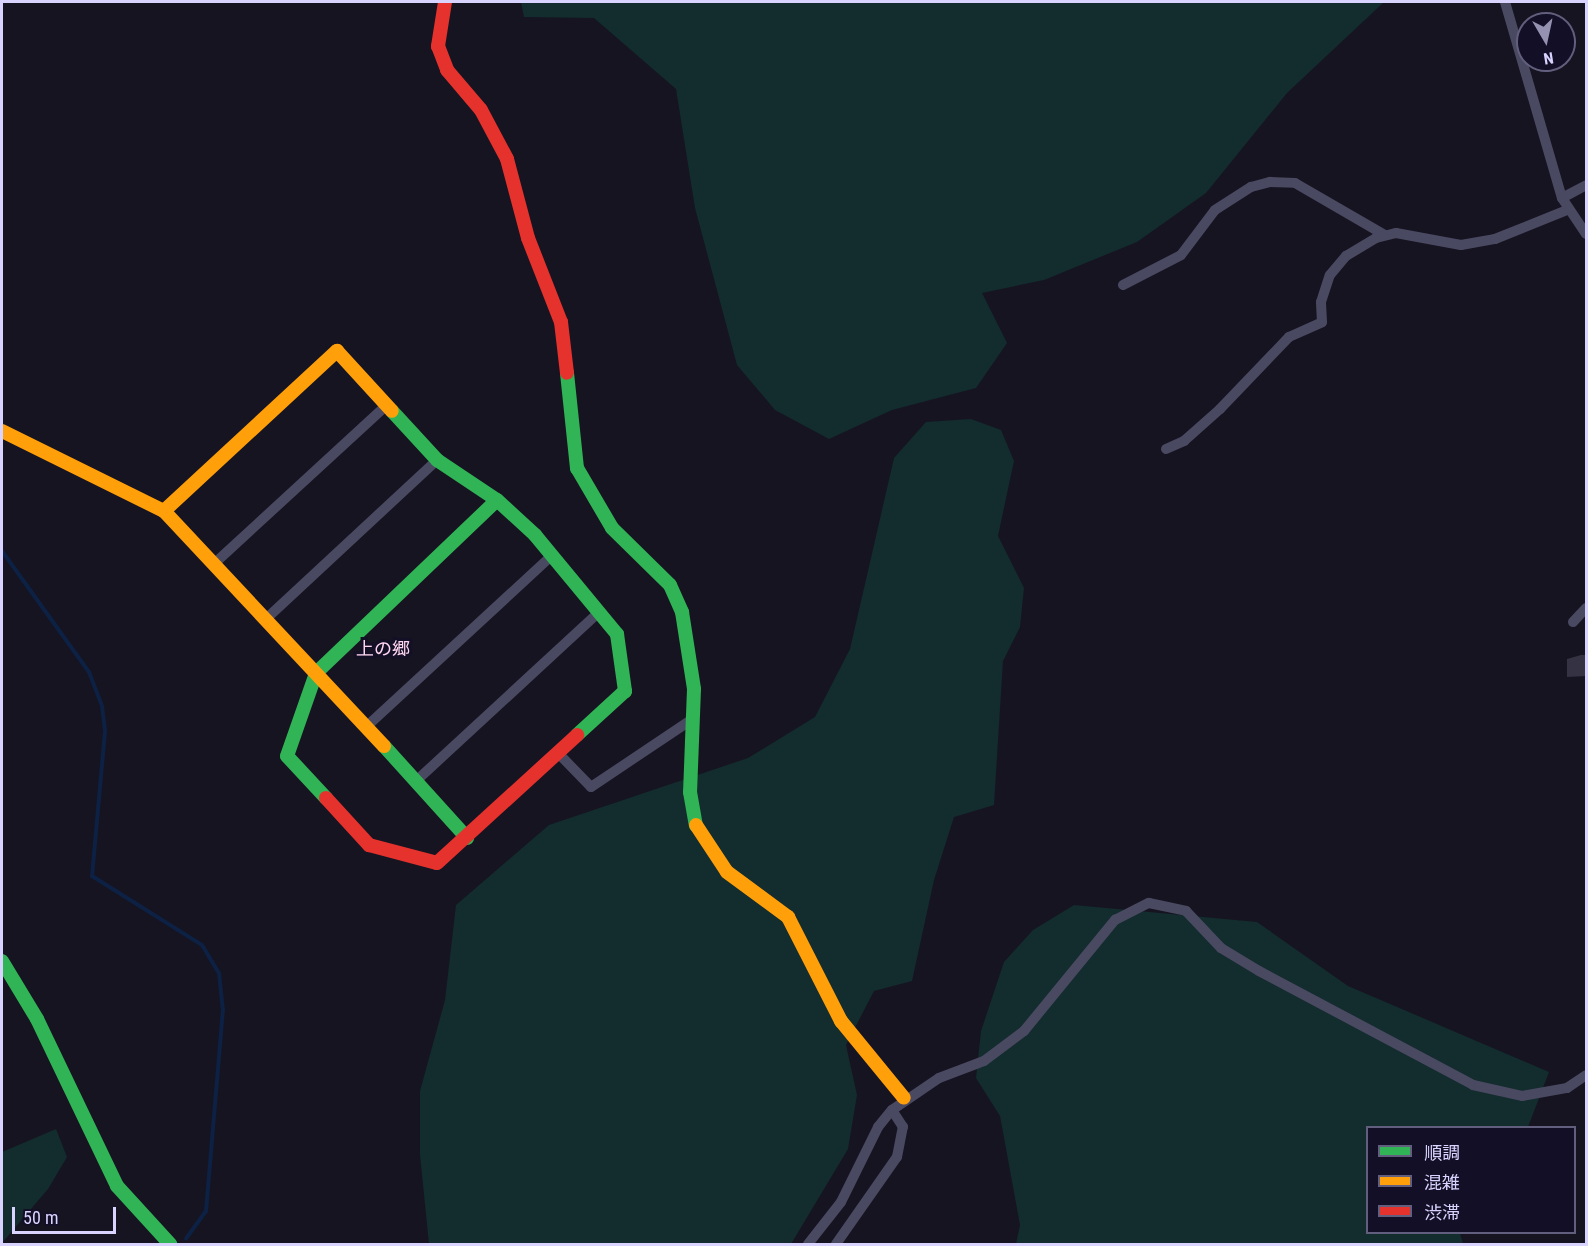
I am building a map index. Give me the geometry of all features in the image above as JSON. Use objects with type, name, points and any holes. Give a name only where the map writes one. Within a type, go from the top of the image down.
[{"type":"street","points":[[445,2],[438,46],[447,70],[481,110],[507,159],[528,237],[561,322],[577,468],[612,528],[670,585],[688,640],[694,718],[690,792],[696,824],[708,848],[746,889],[788,917],[841,1021],[904,1098]]},
{"type":"street","points":[[1505,2],[1562,198],[1567,210],[1587,234]]},
{"type":"street","points":[[1123,285],[1181,255],[1215,210],[1241,192],[1270,182],[1295,183],[1383,234],[1461,245],[1495,239],[1567,210]]},
{"type":"street","points":[[1562,198],[1587,185]]},
{"type":"street","points":[[1166,449],[1184,441],[1220,410],[1289,337],[1322,322],[1324,287],[1338,265],[1383,234]]},
{"type":"street","points":[[164,511],[337,351],[437,460],[497,500],[535,535],[549,558],[617,634],[625,691],[559,754],[437,863],[369,845],[287,756],[316,673],[497,500]]},
{"type":"street","points":[[216,562],[387,405]]},
{"type":"street","points":[[2,431],[164,511],[216,562],[467,838]]},
{"type":"street","points":[[267,618],[437,460]]},
{"type":"street","points":[[366,727],[549,558]]},
{"type":"street","points":[[1573,622],[1587,608]]},
{"type":"street","points":[[416,781],[597,614]]},
{"type":"street","points":[[559,754],[591,787],[694,718]]},
{"type":"street","points":[[808,1245],[841,1202],[878,1127],[892,1110],[904,1098],[984,1060],[1024,1031],[1115,920],[1149,903],[1186,911],[1221,948],[1259,971],[1473,1085],[1522,1096],[1567,1088],[1587,1075]]},
{"type":"street","points":[[2,961],[37,1019],[97,1152],[123,1193],[170,1245]]},
{"type":"street","points":[[836,1245],[897,1157],[903,1127],[892,1110]]},
{"type":"green space","points":[[521,2],[1384,2],[1287,93],[1206,193],[1137,242],[1044,280],[982,293],[1007,343],[976,388],[892,410],[829,439],[775,410],[737,365],[695,208],[676,89],[594,18],[524,17]]},
{"type":"green space","points":[[971,419],[1001,430],[1014,461],[998,536],[1024,588],[1020,627],[1003,661],[994,805],[954,817],[934,880],[912,981],[874,991],[846,1045],[857,1095],[848,1149],[791,1244],[429,1244],[420,1155],[420,1091],[445,1000],[456,905],[549,825],[748,758],[815,717],[850,649],[894,458],[926,422]]},
{"type":"green space","points":[[1074,905],[1257,922],[1348,986],[1549,1072],[1528,1126],[1366,1126],[1366,1234],[1460,1234],[1463,1244],[1016,1244],[1020,1225],[1000,1116],[976,1078],[981,1031],[1004,962],[1033,930]]},
{"type":"green space","points":[[56,1129],[67,1157],[48,1189],[2,1243],[2,1152]]},
{"type":"building","points":[[1587,655],[1587,676],[1567,677],[1567,659]]},
{"type":"waterway","points":[[2,551],[89,672],[102,706],[105,731],[92,876],[202,945],[219,973],[223,1009],[206,1211],[186,1239]]},
{"type":"traffic: fast","points":[[567,373],[577,468],[612,528],[670,585],[682,612],[694,689],[690,792],[696,825]]},
{"type":"traffic: fast","points":[[392,411],[437,460],[497,500],[535,535],[617,634],[625,691],[577,735]]},
{"type":"traffic: fast","points":[[326,798],[287,756],[316,673],[497,500]]},
{"type":"traffic: fast","points":[[384,746],[467,838]]},
{"type":"traffic: fast","points":[[2,961],[37,1019],[117,1186],[170,1244]]},
{"type":"traffic: slow","points":[[164,511],[337,351],[392,411]]},
{"type":"traffic: slow","points":[[2,431],[164,511],[384,746]]},
{"type":"traffic: slow","points":[[696,825],[727,872],[788,917],[841,1021],[904,1098]]},
{"type":"traffic: jam","points":[[445,2],[438,46],[447,70],[481,110],[507,159],[528,238],[561,322],[567,373]]},
{"type":"traffic: jam","points":[[326,798],[369,845],[437,863],[577,735]]},
{"type":"district","name":"上の郷","points":[[383,649]]}]
